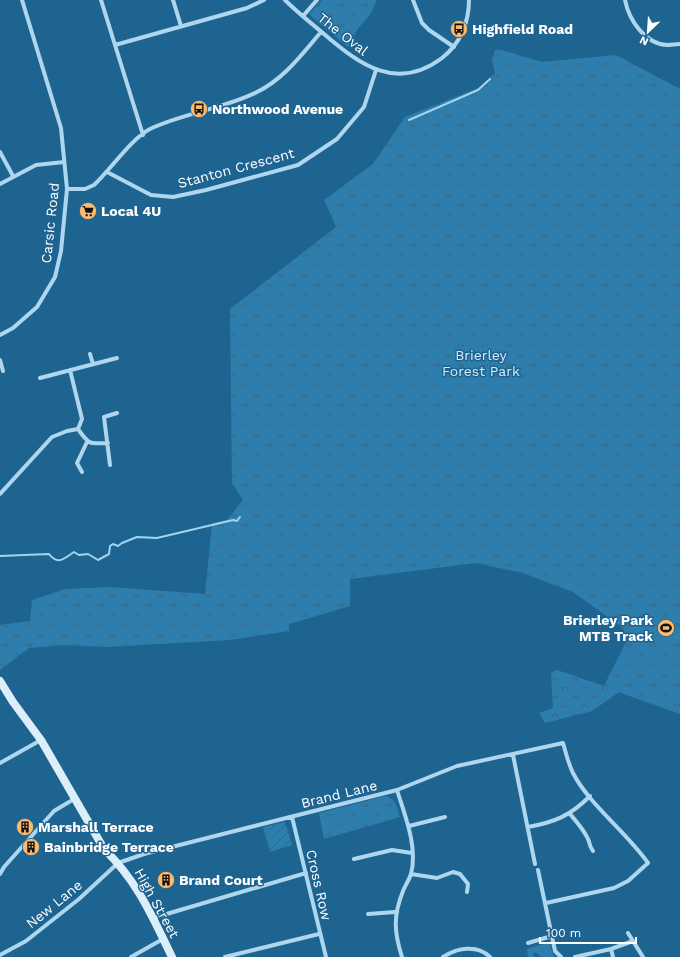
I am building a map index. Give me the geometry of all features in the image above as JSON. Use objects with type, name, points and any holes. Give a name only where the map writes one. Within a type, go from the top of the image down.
[{"type":"main road","name":"High Street","points":[[0,681],[13,702],[41,740],[74,800],[104,849],[118,863],[134,884],[172,957]]},
{"type":"street","name":"Carsic Road","points":[[0,335],[13,328],[37,307],[55,277],[61,251],[67,189],[61,128],[22,0]]},
{"type":"street","points":[[101,0],[143,135]]},
{"type":"street","points":[[173,0],[181,26]]},
{"type":"street","points":[[115,45],[247,8],[264,0]]},
{"type":"street","name":"The Oval","points":[[285,0],[350,56],[376,70],[392,74],[413,73],[435,63],[454,47],[465,26],[469,0]]},
{"type":"street","points":[[303,16],[318,0]]},
{"type":"street","points":[[413,0],[422,23],[429,30],[454,47]]},
{"type":"street","points":[[625,0],[627,12],[639,29],[650,40],[667,45],[680,44]]},
{"type":"street","points":[[67,189],[85,189],[94,185],[108,172],[136,140],[149,130],[226,105],[258,92],[286,73],[321,32]]},
{"type":"street","name":"Stanton Crescent","points":[[108,172],[151,196],[173,197],[206,190],[298,165],[337,139],[364,107],[376,70]]},
{"type":"street","points":[[0,152],[13,176]]},
{"type":"street","points":[[0,184],[36,165],[64,162]]},
{"type":"street","points":[[90,354],[93,364]]},
{"type":"street","points":[[40,378],[117,358]]},
{"type":"street","points":[[0,360],[3,371]]},
{"type":"street","points":[[70,370],[82,419],[78,429]]},
{"type":"street","points":[[110,465],[104,417],[117,413]]},
{"type":"street","points":[[78,429],[87,442],[92,444],[108,443]]},
{"type":"street","points":[[0,494],[52,437],[67,431],[78,429]]},
{"type":"street","points":[[82,472],[77,463],[87,442]]},
{"type":"street","points":[[0,763],[41,740]]},
{"type":"street","name":"Brand Lane","points":[[118,863],[144,854],[397,790],[457,766],[513,756],[563,743],[573,774],[590,796]]},
{"type":"street","points":[[513,756],[536,864]]},
{"type":"street","points":[[397,790],[409,826],[412,853],[411,874],[396,912],[396,935],[402,957]]},
{"type":"street","points":[[528,827],[554,822],[570,814],[590,796],[636,847],[648,863],[628,880],[614,888],[546,903]]},
{"type":"street","points":[[0,874],[4,867],[54,811],[74,800]]},
{"type":"street","points":[[570,814],[586,836],[589,846],[593,851]]},
{"type":"street","name":"Cross Row","points":[[292,817],[319,934],[326,957]]},
{"type":"street","points":[[409,826],[445,817]]},
{"type":"street","points":[[354,859],[392,850],[412,853]]},
{"type":"street","name":"New Lane","points":[[0,956],[26,941],[79,900],[118,863]]},
{"type":"street","points":[[538,870],[555,951],[560,957]]},
{"type":"street","points":[[411,874],[437,878],[453,872],[460,874],[468,884],[467,892]]},
{"type":"street","points":[[153,918],[306,873]]},
{"type":"street","points":[[368,914],[396,912]]},
{"type":"street","points":[[628,933],[643,957]]},
{"type":"street","points":[[225,957],[319,934]]},
{"type":"street","points":[[528,943],[552,936]]},
{"type":"street","points":[[131,957],[163,940]]},
{"type":"street","points":[[575,957],[611,949],[633,941]]},
{"type":"street","points":[[443,957],[454,952],[473,948],[484,952],[490,957]]},
{"type":"street","points":[[611,949],[613,957]]},
{"type":"green space","points":[[322,0],[377,0],[371,13],[357,30],[348,47],[310,15],[310,13]]},
{"type":"green space","name":"Brierley Forest Park","points":[[495,50],[502,50],[542,62],[616,55],[680,89],[680,714],[604,687],[627,640],[623,628],[573,592],[523,573],[476,563],[350,579],[350,606],[289,624],[289,631],[230,640],[107,647],[63,645],[29,648],[0,670],[0,625],[30,621],[32,600],[66,589],[109,587],[205,594],[212,523],[227,520],[243,500],[232,483],[230,309],[336,227],[324,200],[373,164],[405,117],[478,88],[495,73],[492,60]]},
{"type":"green space","points":[[627,640],[619,692],[592,711],[545,723],[539,713],[553,708],[551,673],[557,670],[604,686]]},
{"type":"green space","points":[[386,796],[394,802],[400,817],[324,839],[319,813]]},
{"type":"green space","points":[[285,822],[292,845],[270,852],[263,827]]},
{"type":"green space","points":[[549,942],[554,957],[541,957],[536,952],[533,954],[534,957],[528,957],[527,949]]},
{"type":"waterway","points":[[409,120],[478,90],[490,79]]},
{"type":"waterway","points":[[0,556],[49,554],[55,560],[62,560],[74,552],[79,555],[88,554],[98,560],[109,554],[110,546],[113,544],[118,546],[137,537],[157,538],[233,520],[237,521],[240,517]]},
{"type":"place","name":"Highfield Road","points":[[459,29]]},
{"type":"place","name":"Northwood Avenue","points":[[199,109]]},
{"type":"place","name":"Local 4U","points":[[88,211]]},
{"type":"place","name":"Brierley Park MTB Track","points":[[666,628]]},
{"type":"place","name":"Marshall Terrace","points":[[25,827]]},
{"type":"place","name":"Bainbridge Terrace","points":[[31,847]]},
{"type":"place","name":"Brand Court","points":[[166,880]]}]
